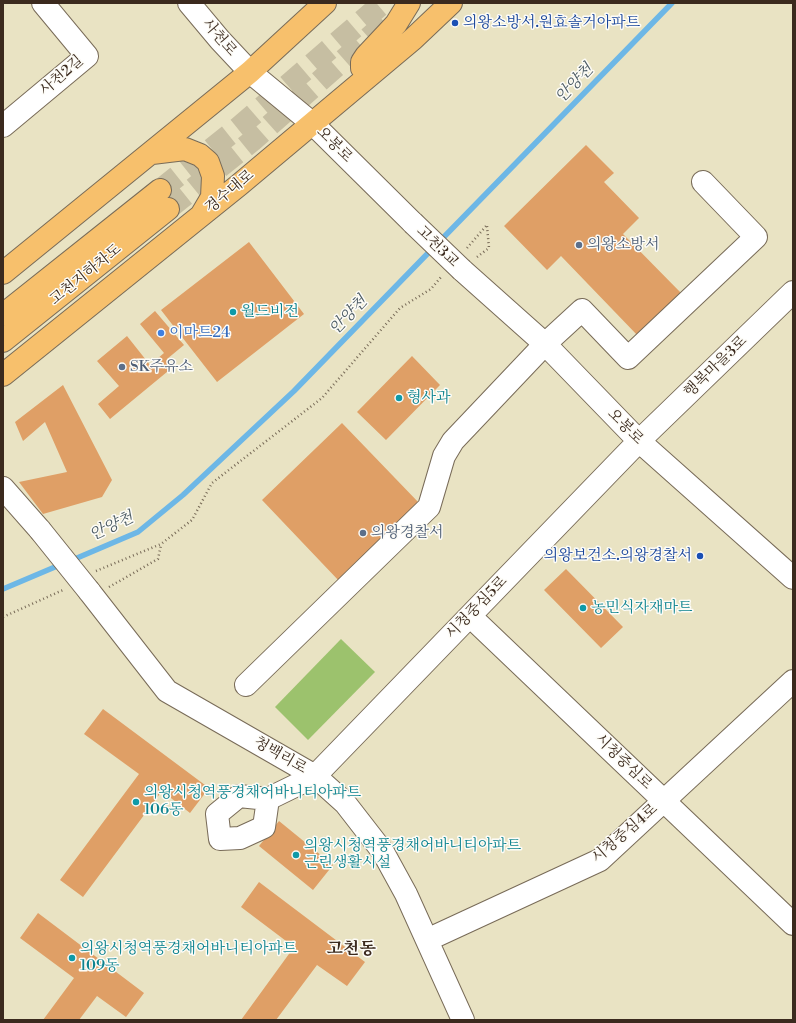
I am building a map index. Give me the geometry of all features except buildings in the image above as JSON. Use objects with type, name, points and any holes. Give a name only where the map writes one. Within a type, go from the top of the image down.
[{"type":"main road","points":[[3,273],[152,154],[250,72],[325,3]]},
{"type":"main road","points":[[383,65],[371,72],[362,68],[362,62],[396,24],[409,3]]},
{"type":"main road","name":"경수대로","points":[[3,375],[199,218],[313,124],[413,40],[451,3]]},
{"type":"main road","points":[[152,154],[185,149],[200,155],[208,162],[213,176],[212,197],[199,218]]},
{"type":"main road","name":"고천지하차도","points":[[3,315],[164,199],[3,341]]},
{"type":"street","name":"사천2길","points":[[3,126],[87,56],[43,3]]},
{"type":"street","name":"사천로","points":[[189,3],[220,40],[250,72]]},
{"type":"street","name":"오봉로","points":[[250,72],[313,124],[413,223]]},
{"type":"street","points":[[246,685],[429,507],[444,456],[453,441],[545,344],[582,310],[628,358],[756,237],[703,182]]},
{"type":"street","name":"고천3교","points":[[413,223],[454,271]]},
{"type":"street","name":"오봉로","points":[[454,271],[545,344],[639,441],[793,578]]},
{"type":"street","name":"행복마을3로","points":[[639,441],[793,292]]},
{"type":"street","name":"시청중심5로","points":[[268,799],[315,776],[639,441]]},
{"type":"street","name":"청백리로","points":[[3,488],[91,587],[168,691],[315,776],[345,803],[383,852],[406,894],[463,1020]]},
{"type":"street","name":"시청중심로","points":[[470,616],[793,924]]},
{"type":"street","name":"시청중심4로","points":[[427,940],[600,860],[793,681]]},
{"type":"path","points":[[91,587],[161,544],[192,520],[212,483],[322,398],[400,308],[431,289],[488,248],[487,225],[466,248]]},
{"type":"path","points":[[91,587],[158,559],[161,544]]},
{"type":"path","points":[[3,617],[65,588]]},
{"type":"green space","points":[[341,639],[375,672],[308,740],[275,707]]},
{"type":"waterway","name":"안양천","points":[[439,242],[672,3]]},
{"type":"waterway","name":"안양천","points":[[70,561],[138,532],[183,495],[294,391],[433,248]]},
{"type":"waterway","name":"안양천","points":[[3,589],[62,564]]},
{"type":"tunnel","points":[[160,190],[239,127],[383,3]]},
{"type":"tunnel","points":[[168,209],[252,141],[392,17]]},
{"type":"place","name":"의왕소방서.원효솔거아파트","points":[[455,23]]},
{"type":"place","name":"의왕소방서","points":[[579,245]]},
{"type":"place","name":"월드비전","points":[[233,312]]},
{"type":"place","name":"이마트24","points":[[161,333]]},
{"type":"place","name":"SK주유소","points":[[122,367]]},
{"type":"place","name":"형사과","points":[[399,398]]},
{"type":"place","name":"의왕경찰서","points":[[363,533]]},
{"type":"place","name":"의왕보건소.의왕경찰서","points":[[700,556]]},
{"type":"place","name":"농민식자재마트","points":[[583,608]]},
{"type":"place","name":"의왕시청역풍경채어바니티아파트 106동","points":[[136,802]]},
{"type":"place","name":"의왕시청역풍경채어바니티아파트 근린생활시설","points":[[296,855]]},
{"type":"place","name":"의왕시청역풍경채어바니티아파트 109동","points":[[72,958]]},
{"type":"district","name":"고천동","points":[[351,950]]}]
